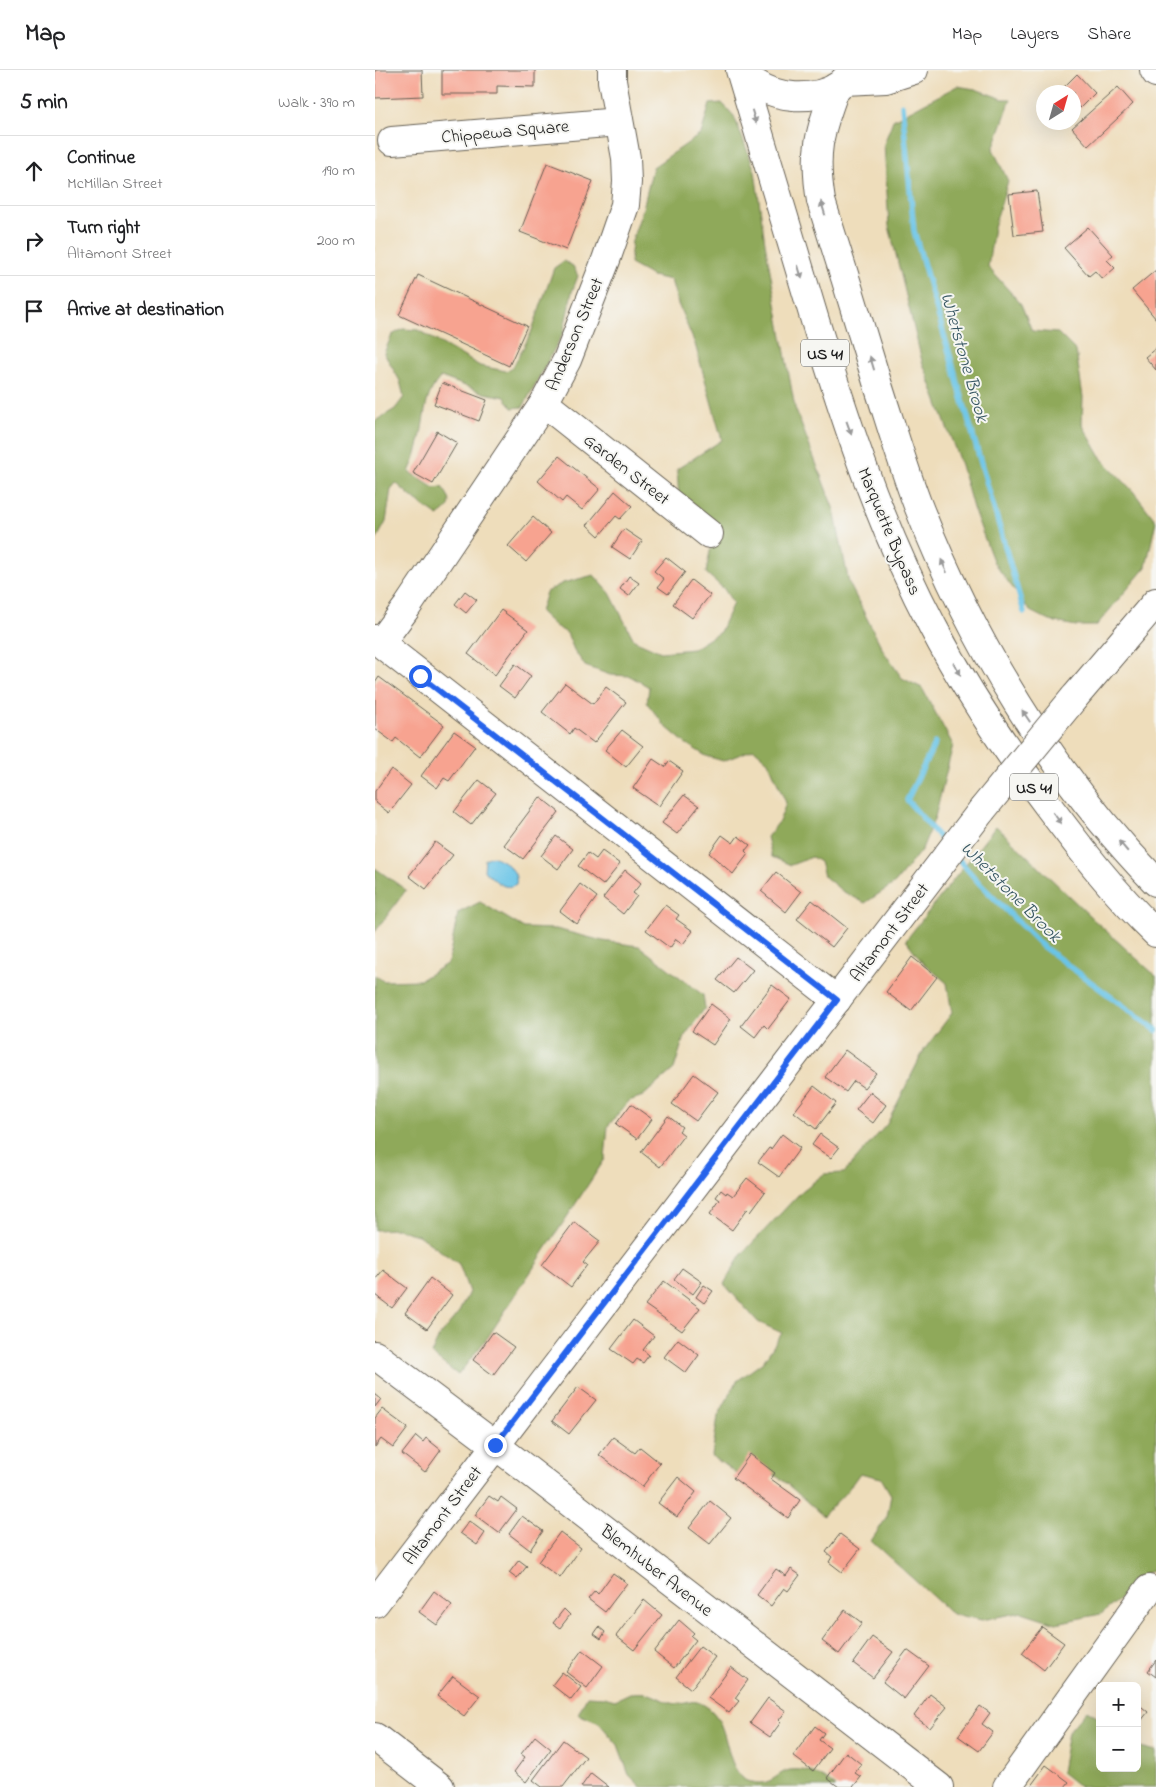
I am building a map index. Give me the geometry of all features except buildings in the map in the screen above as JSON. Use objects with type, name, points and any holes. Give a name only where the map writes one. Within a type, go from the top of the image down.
[{"type":"main road","name":"Anderson Street","points":[[378,641],[407,607],[544,403],[577,337],[625,205],[626,166],[612,81],[612,70]]},
{"type":"main road","points":[[741,70],[755,83],[770,91],[786,96],[803,97],[844,79],[886,79],[914,70]]},
{"type":"main road","name":"Marquette Bypass","points":[[741,70],[844,414],[864,470],[909,579],[933,627],[961,676],[1023,772],[1106,879],[1156,933]]},
{"type":"main road","name":"Marquette Bypass","points":[[844,79],[824,118],[816,159],[817,179],[821,201],[901,458],[917,502],[964,610],[1009,692],[1093,810],[1138,864],[1156,882]]},
{"type":"main road","name":"Chippewa Square","points":[[392,141],[619,122]]},
{"type":"main road","name":"Garden Street","points":[[544,403],[709,534]]},
{"type":"main road","name":"Altamont Street","points":[[375,1603],[982,810],[1156,602]]},
{"type":"main road","points":[[378,641],[420,676],[837,1000]]},
{"type":"main road","name":"Blemhuber Avenue","points":[[375,1355],[495,1445],[939,1787]]},
{"type":"main road","points":[[1007,1787],[1149,1589]]},
{"type":"main road","points":[[375,1736],[441,1787]]},
{"type":"green space","points":[[957,86],[975,89],[1003,99],[1011,99],[993,149],[1008,181],[994,227],[988,267],[1021,304],[1032,331],[1058,333],[1076,351],[1083,397],[1082,424],[1102,459],[1133,491],[1156,521],[1146,567],[1096,626],[1076,626],[1050,621],[1030,611],[994,563],[973,508],[961,465],[922,361],[889,226],[884,144],[893,120]]},
{"type":"green space","points":[[722,103],[734,116],[755,171],[765,243],[795,408],[834,510],[849,583],[884,652],[902,678],[922,688],[953,745],[935,817],[922,849],[895,883],[865,903],[842,891],[824,876],[820,862],[812,857],[791,865],[772,857],[767,837],[779,822],[786,803],[768,761],[754,749],[723,761],[706,756],[685,743],[665,726],[647,703],[649,687],[630,676],[610,675],[585,666],[574,650],[567,633],[555,626],[540,612],[546,592],[563,583],[594,575],[610,593],[634,640],[661,652],[693,649],[720,632],[733,603],[724,589],[706,573],[710,551],[718,538],[679,500],[677,469],[722,440],[695,344],[678,304],[671,280],[652,276],[630,264],[632,240],[643,208],[653,167],[701,134],[710,104]]},
{"type":"green space","points":[[564,261],[573,266],[578,276],[572,292],[563,333],[523,407],[512,408],[505,397],[484,393],[441,377],[428,398],[420,439],[409,472],[434,488],[442,487],[450,500],[449,506],[438,516],[415,500],[396,483],[391,489],[386,522],[375,542],[375,421],[395,409],[404,397],[400,381],[384,353],[392,335],[403,329],[418,330],[480,366],[506,371],[513,367],[531,333],[554,268]]},
{"type":"green space","points":[[996,826],[1094,920],[1156,976],[1156,1569],[1136,1578],[1124,1596],[1101,1614],[1056,1623],[1022,1612],[982,1620],[952,1614],[871,1541],[887,1517],[891,1495],[881,1478],[860,1473],[847,1491],[823,1516],[786,1483],[765,1468],[737,1474],[712,1456],[718,1416],[737,1381],[763,1362],[782,1333],[758,1322],[724,1284],[741,1255],[802,1191],[824,1174],[844,1173],[887,1124],[924,1050],[952,1013],[947,983],[922,962],[906,940]]},
{"type":"green space","points":[[375,868],[406,890],[375,932]]},
{"type":"green space","points":[[480,902],[524,928],[556,929],[603,941],[639,946],[703,995],[705,1008],[684,1037],[674,1069],[643,1096],[629,1101],[608,1126],[605,1159],[488,1337],[458,1375],[431,1354],[439,1337],[458,1314],[469,1292],[459,1264],[418,1235],[397,1229],[375,1230],[375,975],[383,981],[420,980],[448,963],[458,913]]},
{"type":"green space","points":[[630,1693],[645,1693],[677,1704],[697,1702],[710,1710],[722,1728],[732,1762],[737,1772],[746,1781],[765,1783],[785,1771],[803,1770],[826,1779],[836,1787],[641,1787],[629,1775],[618,1745],[599,1723],[578,1714],[587,1696],[615,1700]]},
{"type":"green space","points":[[1087,1710],[1096,1716],[1096,1772],[1141,1772],[1141,1747],[1156,1751],[1156,1787],[1080,1787],[1061,1772],[1068,1732]]},
{"type":"water","points":[[492,856],[501,860],[513,870],[516,884],[503,886],[484,871],[485,859]]},
{"type":"waterway","name":"Whetstone Brook","points":[[902,105],[914,231],[1024,612]]},
{"type":"waterway","name":"Whetstone Brook","points":[[935,743],[907,800],[946,845]]},
{"type":"waterway","name":"Whetstone Brook","points":[[955,855],[979,883],[1042,946],[1156,1030]]},
{"type":"route","points":[[420,676],[837,1000],[495,1445]]}]
